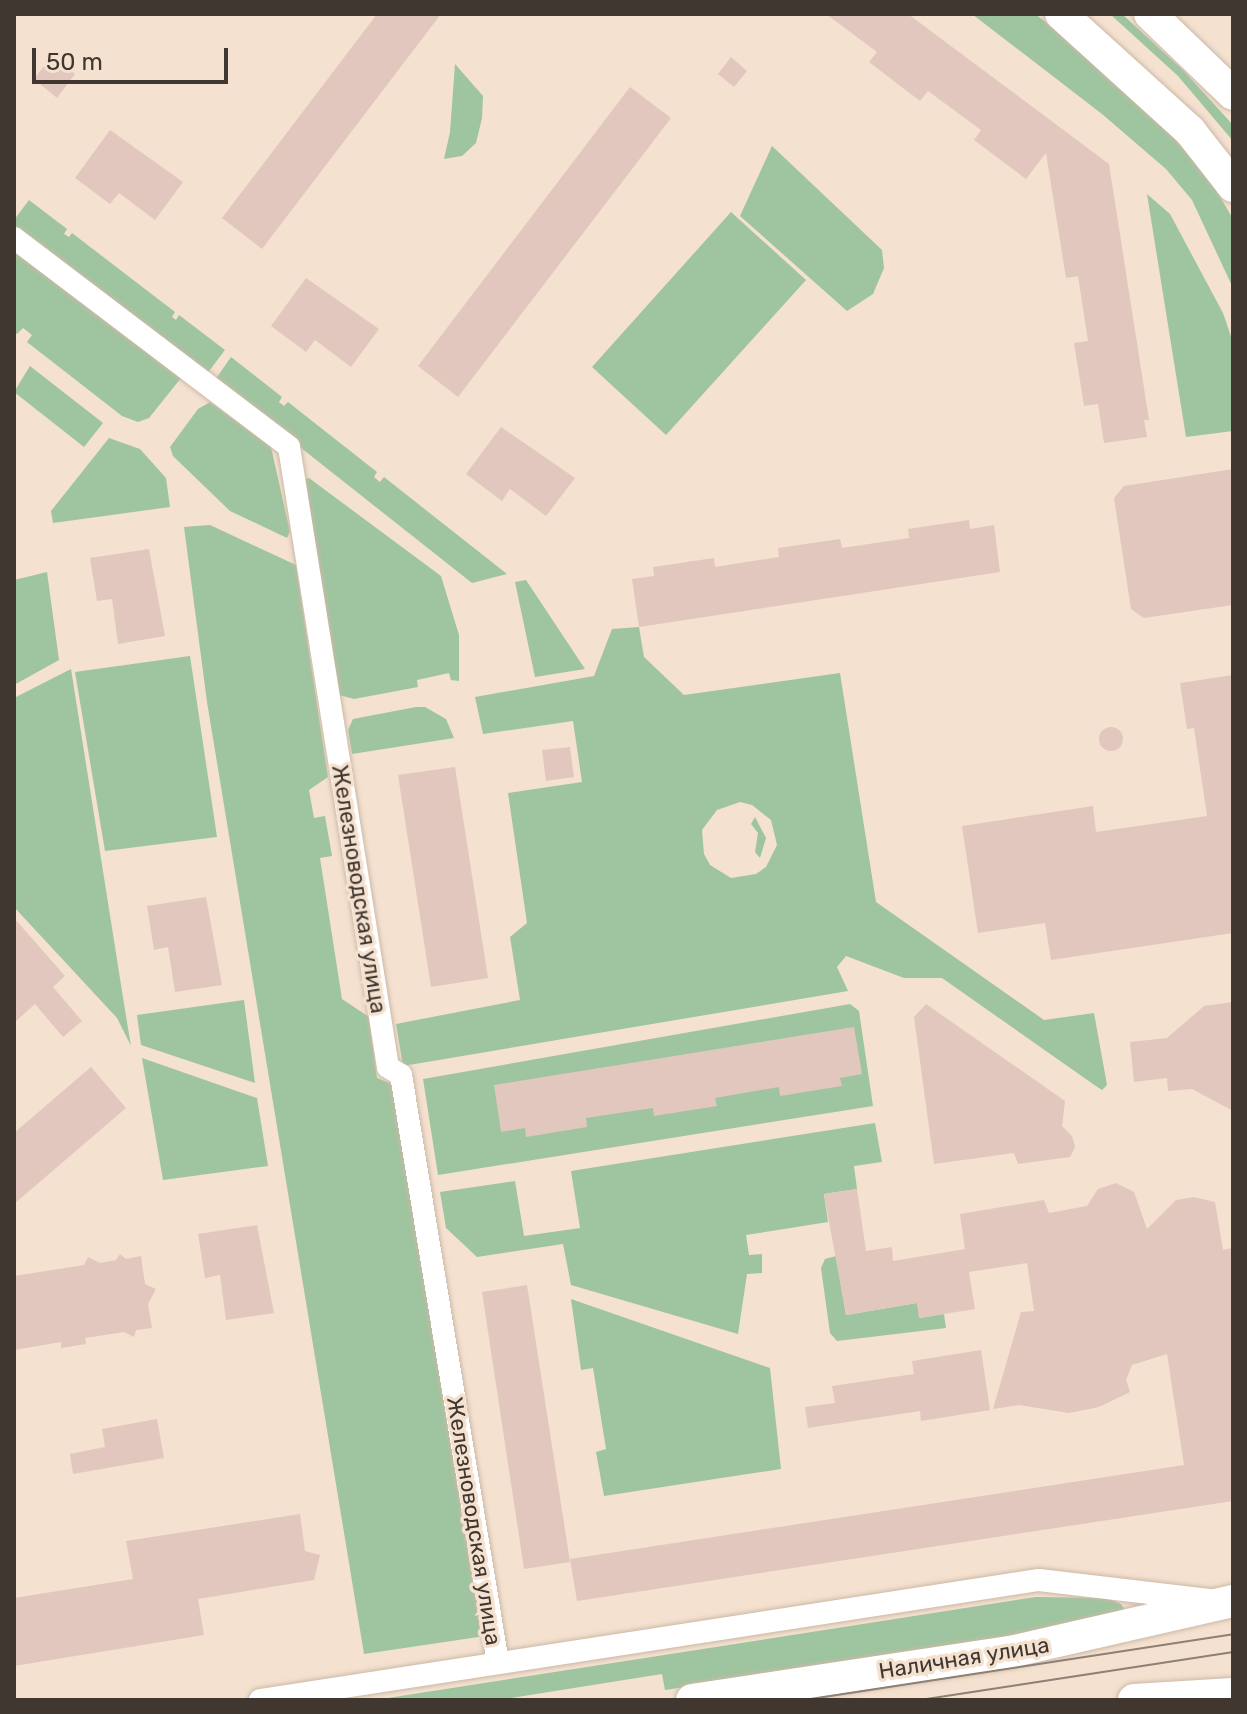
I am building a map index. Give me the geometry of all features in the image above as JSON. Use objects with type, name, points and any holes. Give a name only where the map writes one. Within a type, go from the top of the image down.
[{"type":"main road","points":[[1061,14],[1190,131],[1233,186]]},
{"type":"main road","points":[[1150,14],[1233,94]]},
{"type":"main road","name":"Наличная улица","points":[[692,1700],[1010,1652],[1230,1602]]},
{"type":"main road","points":[[1134,1700],[1233,1695]]},
{"type":"street","name":"Железноводская улица","points":[[14,238],[289,447],[388,1067],[401,1075],[498,1663]]},
{"type":"street","points":[[260,1700],[1039,1580],[1230,1602]]},
{"type":"street","points":[[1223,1700],[1233,1695]]},
{"type":"green space","points":[[972,14],[1035,14],[1086,52],[1163,125],[1212,183],[1233,219],[1233,288],[1192,200],[1166,169],[1102,114]]},
{"type":"green space","points":[[1110,14],[1122,14],[1183,70],[1233,125],[1233,141],[1178,76]]},
{"type":"green space","points":[[455,64],[483,96],[482,118],[476,143],[462,156],[444,159],[450,132]]},
{"type":"green space","points":[[772,146],[882,250],[884,268],[873,294],[847,311],[740,216]]},
{"type":"green space","points":[[1147,194],[1170,214],[1223,313],[1233,342],[1233,431],[1186,437]]},
{"type":"green space","points":[[29,200],[67,229],[64,234],[69,237],[72,233],[175,312],[172,317],[176,320],[179,315],[225,350],[206,375],[14,228],[14,220]]},
{"type":"green space","points":[[731,212],[806,280],[666,435],[592,367]]},
{"type":"green space","points":[[14,251],[181,378],[149,418],[138,422],[122,416],[27,342],[32,335],[23,328],[17,334],[14,332]]},
{"type":"green space","points":[[231,357],[282,397],[279,402],[284,406],[288,402],[377,472],[374,477],[380,482],[384,477],[507,574],[472,583],[215,380]]},
{"type":"green space","points":[[30,366],[103,423],[84,447],[14,392]]},
{"type":"green space","points":[[210,402],[271,447],[290,532],[287,538],[230,511],[173,456],[170,447],[198,409]]},
{"type":"green space","points":[[109,438],[140,449],[166,478],[170,507],[53,523],[51,511]]},
{"type":"green space","points":[[309,478],[441,576],[459,635],[459,681],[451,680],[449,673],[417,680],[418,687],[354,699],[339,695],[304,480]]},
{"type":"green space","points":[[210,525],[296,565],[328,777],[309,790],[314,818],[325,816],[332,856],[320,858],[342,999],[369,1017],[377,1078],[392,1084],[485,1636],[364,1654],[207,702],[184,527]]},
{"type":"green space","points":[[47,572],[59,660],[14,685],[14,580]]},
{"type":"green space","points":[[526,580],[585,669],[535,677],[515,582]]},
{"type":"green space","points":[[639,627],[644,657],[684,695],[840,673],[876,902],[1044,1020],[1094,1013],[1107,1085],[1102,1090],[942,978],[904,978],[846,956],[837,967],[848,991],[403,1066],[396,1024],[520,1000],[510,937],[527,923],[508,793],[582,782],[573,721],[483,734],[475,697],[594,676],[612,629]],"holes":[[[740,802],[752,805],[771,820],[777,845],[766,867],[756,874],[731,878],[710,865],[704,854],[702,830],[717,810]]]},
{"type":"green space","points":[[190,656],[217,837],[105,851],[75,672]]},
{"type":"green space","points":[[71,669],[131,1046],[117,1018],[14,907],[14,698]]},
{"type":"green space","points":[[425,707],[446,719],[454,738],[352,754],[348,730],[353,719]]},
{"type":"green space","points":[[755,817],[766,838],[760,858],[755,852],[758,833],[751,824]]},
{"type":"green space","points":[[244,1000],[255,1083],[141,1045],[137,1015]]},
{"type":"green space","points":[[850,1004],[859,1011],[873,1106],[438,1175],[423,1079]]},
{"type":"green space","points":[[142,1058],[257,1098],[268,1166],[163,1180]]},
{"type":"green space","points":[[875,1123],[882,1162],[854,1166],[857,1189],[824,1194],[828,1222],[746,1235],[749,1255],[762,1254],[762,1273],[747,1274],[738,1334],[571,1285],[563,1244],[477,1257],[446,1228],[440,1192],[515,1181],[524,1236],[580,1228],[571,1171]]},
{"type":"green space","points":[[836,1256],[846,1315],[917,1303],[920,1318],[944,1314],[946,1328],[837,1341],[830,1333],[821,1268],[825,1259]]},
{"type":"green space","points":[[571,1299],[770,1368],[781,1469],[604,1496],[596,1452],[606,1449],[593,1368],[581,1370]]},
{"type":"green space","points":[[1036,1597],[1106,1598],[1121,1604],[1126,1612],[1029,1636],[665,1690],[662,1674],[498,1700],[375,1700]]},
{"type":"building","points":[[377,14],[441,14],[262,249],[222,218]]},
{"type":"building","points":[[826,14],[908,14],[1109,164],[1149,420],[1144,420],[1147,437],[1104,443],[1098,404],[1084,406],[1074,343],[1088,341],[1078,276],[1066,278],[1046,153],[1026,179],[974,140],[981,130],[928,91],[920,101],[869,62],[877,52]]},
{"type":"building","points":[[52,56],[75,74],[57,98],[34,79]]},
{"type":"building","points":[[731,57],[747,71],[734,87],[718,74]]},
{"type":"building","points":[[630,87],[671,118],[458,397],[418,366]]},
{"type":"building","points":[[110,130],[183,182],[155,220],[119,193],[110,204],[75,178]]},
{"type":"building","points":[[306,278],[379,329],[351,367],[315,340],[306,352],[271,326]]},
{"type":"building","points":[[501,427],[575,478],[546,516],[510,489],[502,501],[466,474]]},
{"type":"building","points":[[1233,469],[1233,605],[1144,618],[1131,609],[1114,498],[1124,486]]},
{"type":"building","points":[[969,520],[970,529],[994,525],[1000,572],[639,627],[632,579],[654,576],[653,567],[714,558],[715,567],[779,557],[778,548],[840,539],[842,548],[909,538],[908,529]]},
{"type":"building","points":[[149,549],[165,636],[118,644],[112,599],[97,601],[90,558]]},
{"type":"building","points":[[1233,675],[1233,933],[1051,960],[1045,923],[978,933],[962,826],[1093,806],[1096,832],[1207,816],[1194,728],[1187,729],[1180,683]]},
{"type":"building","points":[[1111,727],[1120,730],[1123,739],[1120,748],[1111,751],[1102,748],[1099,739],[1102,730]]},
{"type":"building","points":[[570,747],[574,777],[546,781],[542,750]]},
{"type":"building","points":[[455,767],[488,978],[431,987],[398,775]]},
{"type":"building","points":[[206,897],[222,985],[175,992],[168,947],[154,950],[147,906]]},
{"type":"building","points":[[14,918],[65,976],[53,987],[82,1021],[63,1037],[35,1004],[14,1023]]},
{"type":"building","points":[[1233,1002],[1233,1111],[1192,1089],[1168,1091],[1167,1078],[1134,1082],[1130,1042],[1167,1038],[1204,1006]]},
{"type":"building","points":[[926,1004],[1065,1101],[1062,1126],[1072,1136],[1075,1147],[1070,1157],[1018,1164],[1014,1153],[934,1164],[914,1017]]},
{"type":"building","points":[[854,1027],[862,1074],[840,1078],[842,1086],[780,1096],[779,1087],[715,1098],[717,1106],[654,1116],[653,1108],[586,1118],[587,1127],[526,1137],[525,1128],[501,1132],[494,1085]]},
{"type":"building","points":[[91,1067],[126,1108],[14,1204],[14,1133]]},
{"type":"building","points":[[1116,1183],[1134,1192],[1147,1229],[1176,1200],[1194,1197],[1215,1202],[1223,1250],[1233,1248],[1233,1501],[577,1601],[570,1559],[1184,1465],[1167,1354],[1132,1365],[1126,1380],[1130,1392],[1099,1407],[1069,1413],[1019,1405],[993,1409],[1021,1312],[1034,1311],[1027,1263],[969,1272],[975,1309],[919,1318],[917,1303],[846,1315],[824,1194],[857,1189],[866,1251],[892,1247],[893,1261],[965,1249],[960,1214],[1044,1200],[1049,1213],[1087,1206],[1098,1189]]},
{"type":"building","points":[[257,1225],[274,1313],[226,1320],[220,1275],[205,1278],[198,1234]]},
{"type":"building","points":[[120,1254],[126,1259],[141,1256],[145,1284],[156,1289],[148,1304],[152,1328],[136,1330],[134,1337],[124,1332],[85,1338],[86,1344],[61,1348],[61,1342],[14,1350],[14,1276],[84,1265],[88,1257],[100,1263],[116,1260]]},
{"type":"building","points":[[527,1285],[570,1562],[524,1569],[482,1292]]},
{"type":"building","points":[[981,1350],[990,1410],[921,1421],[920,1411],[808,1428],[805,1407],[835,1403],[832,1386],[914,1374],[912,1361]]},
{"type":"building","points":[[157,1419],[164,1458],[73,1474],[70,1454],[105,1447],[102,1429]]},
{"type":"building","points":[[300,1514],[305,1551],[320,1555],[314,1580],[198,1599],[204,1635],[14,1666],[14,1598],[133,1579],[126,1541]]},
{"type":"tram line","points":[[804,1700],[1233,1634]]},
{"type":"tram line","points":[[920,1700],[1233,1652]]}]
